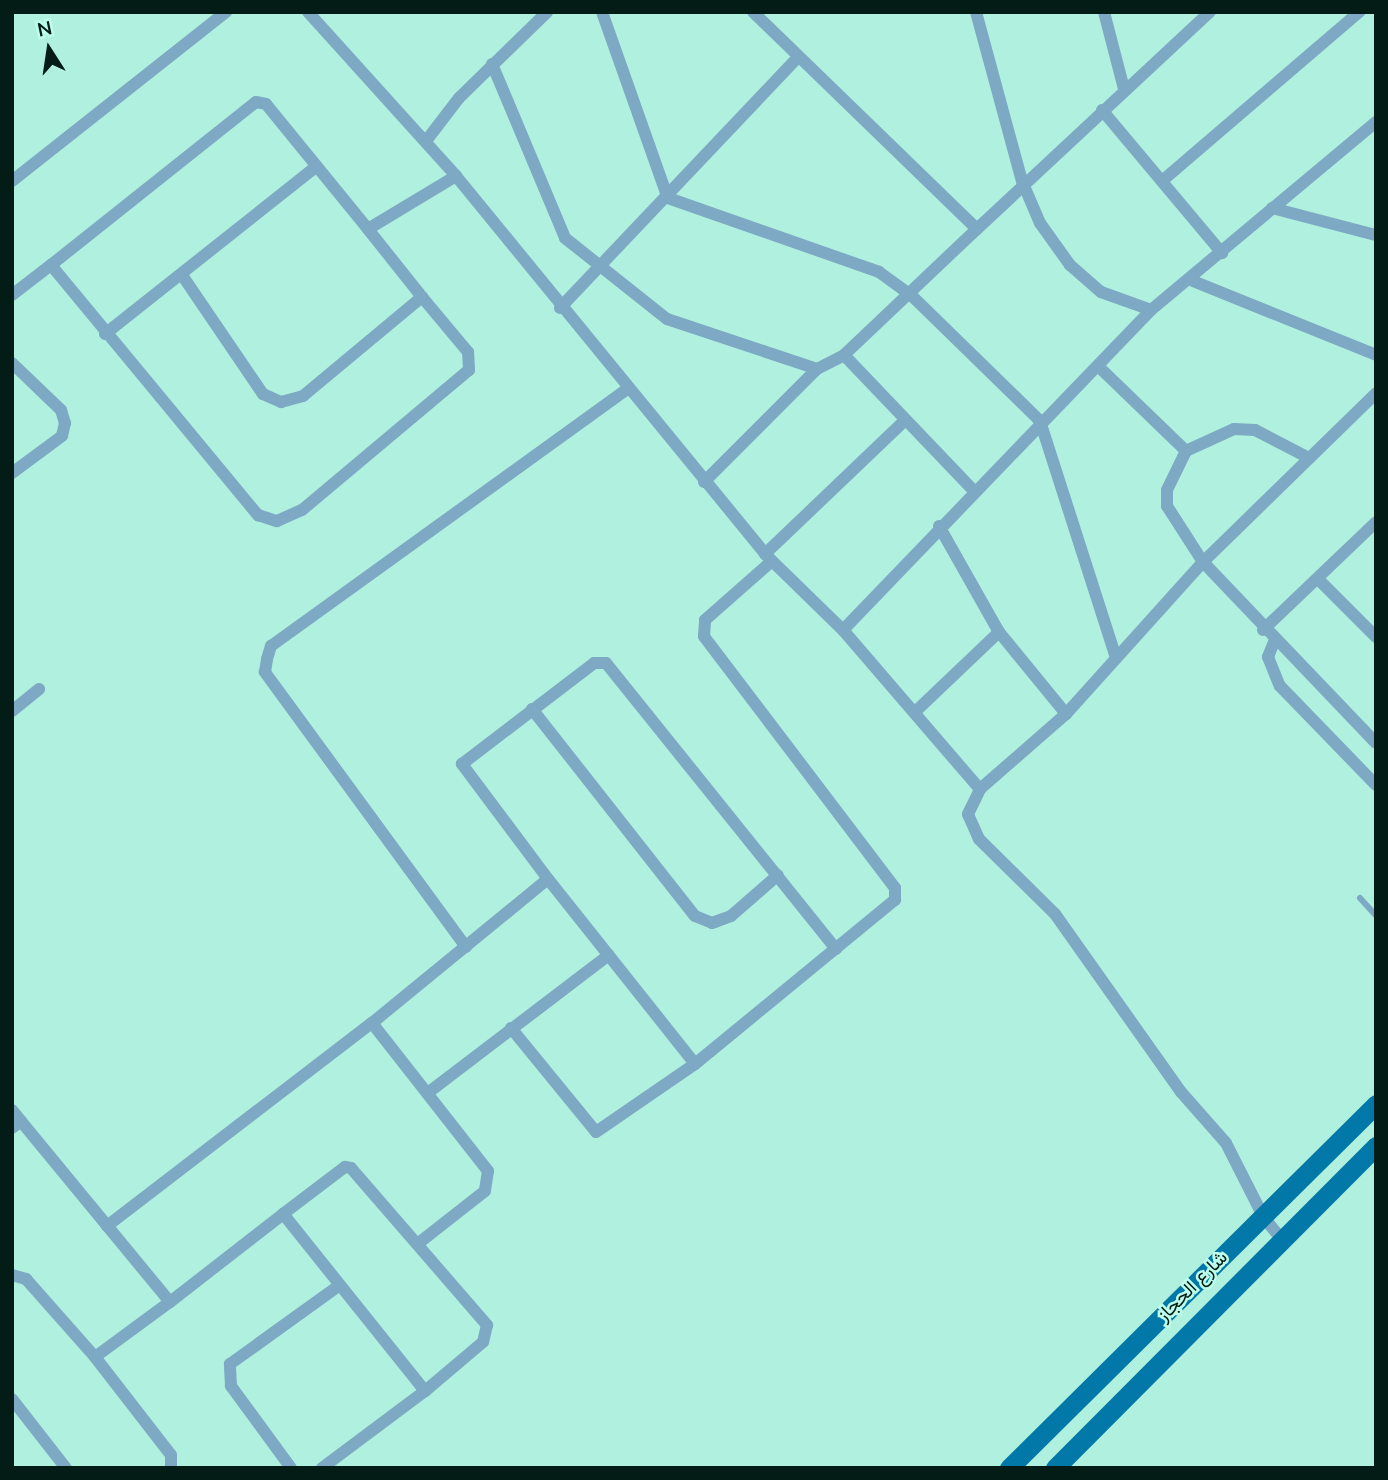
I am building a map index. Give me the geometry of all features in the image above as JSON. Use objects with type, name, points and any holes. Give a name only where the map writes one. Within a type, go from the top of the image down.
[{"type":"main road","name":"شارع الحجاز","points":[[1009,1468],[1376,1104]]},
{"type":"main road","name":"شارع الحجاز","points":[[1055,1468],[1376,1146]]},
{"type":"street","points":[[12,181],[226,12]]},
{"type":"street","points":[[308,12],[456,176],[627,389],[769,558],[842,631],[980,789]]},
{"type":"street","points":[[426,141],[492,64],[547,12]]},
{"type":"street","points":[[602,12],[668,198]]},
{"type":"street","points":[[753,12],[797,58],[977,229]]},
{"type":"street","points":[[976,12],[1022,181],[1040,223],[1070,265],[1101,292],[1151,310]]},
{"type":"street","points":[[1104,12],[1124,89]]},
{"type":"street","points":[[704,482],[817,369],[844,355],[911,295],[1022,181],[1210,12]]},
{"type":"street","points":[[1162,181],[1359,12]]},
{"type":"street","points":[[561,308],[601,271],[797,58]]},
{"type":"street","points":[[492,64],[554,219],[601,271],[667,319],[817,369]]},
{"type":"street","points":[[12,295],[246,106],[266,104],[468,352],[469,370],[302,510],[277,521],[258,515],[105,334],[51,265]]},
{"type":"street","points":[[1102,110],[1222,253]]},
{"type":"street","points":[[842,631],[1040,421],[1099,367],[1151,310],[1193,281],[1272,208],[1376,122]]},
{"type":"street","points":[[105,334],[317,166]]},
{"type":"street","points":[[368,229],[456,176]]},
{"type":"street","points":[[668,198],[858,261],[911,295],[1040,421],[1116,658]]},
{"type":"street","points":[[1272,208],[1376,235]]},
{"type":"street","points":[[182,275],[263,394],[281,401],[303,396],[422,297]]},
{"type":"street","points":[[1193,281],[1376,355]]},
{"type":"street","points":[[844,355],[904,421],[974,491]]},
{"type":"street","points":[[12,363],[61,410],[65,423],[62,436],[12,473]]},
{"type":"street","points":[[1099,367],[1186,451]]},
{"type":"street","points":[[466,947],[265,672],[267,659],[271,646],[627,389]]},
{"type":"street","points":[[1283,1241],[1263,1216],[1227,1143],[1181,1092],[1093,963],[1013,868],[979,839],[968,814],[980,789],[1066,714],[1203,562],[1376,393]]},
{"type":"street","points":[[512,1028],[596,1132],[695,1064],[895,900],[895,888],[704,636],[705,620],[904,421]]},
{"type":"street","points":[[1308,458],[1255,430],[1234,429],[1186,451],[1167,490],[1167,506],[1203,562],[1274,642],[1376,743]]},
{"type":"street","points":[[939,526],[999,632],[1066,714]]},
{"type":"street","points":[[1263,630],[1374,527]]},
{"type":"street","points":[[1318,579],[1376,637]]},
{"type":"street","points":[[915,712],[999,632]]},
{"type":"street","points":[[1274,642],[1268,657],[1280,686],[1376,785]]},
{"type":"street","points":[[695,1064],[548,879],[462,764],[594,663],[606,663],[836,949]]},
{"type":"street","points":[[12,711],[39,689]]},
{"type":"street","points":[[532,709],[695,916],[712,923],[732,916],[778,876]]},
{"type":"street","points":[[107,1226],[372,1023],[548,879]]},
{"type":"street","points":[[429,1092],[609,954]]},
{"type":"street","points":[[372,1023],[429,1092],[488,1171],[489,1182],[420,1242]]},
{"type":"street","points":[[15,1120],[170,1302]]},
{"type":"street","points":[[95,1357],[283,1214],[351,1168],[420,1242],[488,1334],[425,1391],[322,1468]]},
{"type":"street","points":[[283,1214],[425,1391]]},
{"type":"street","points":[[12,1275],[26,1279],[95,1357],[171,1455],[171,1468]]},
{"type":"street","points":[[290,1468],[231,1386],[230,1364],[340,1284]]},
{"type":"street","points":[[12,1399],[66,1468]]},
{"type":"lane","points":[[1360,898],[1376,916]]}]
